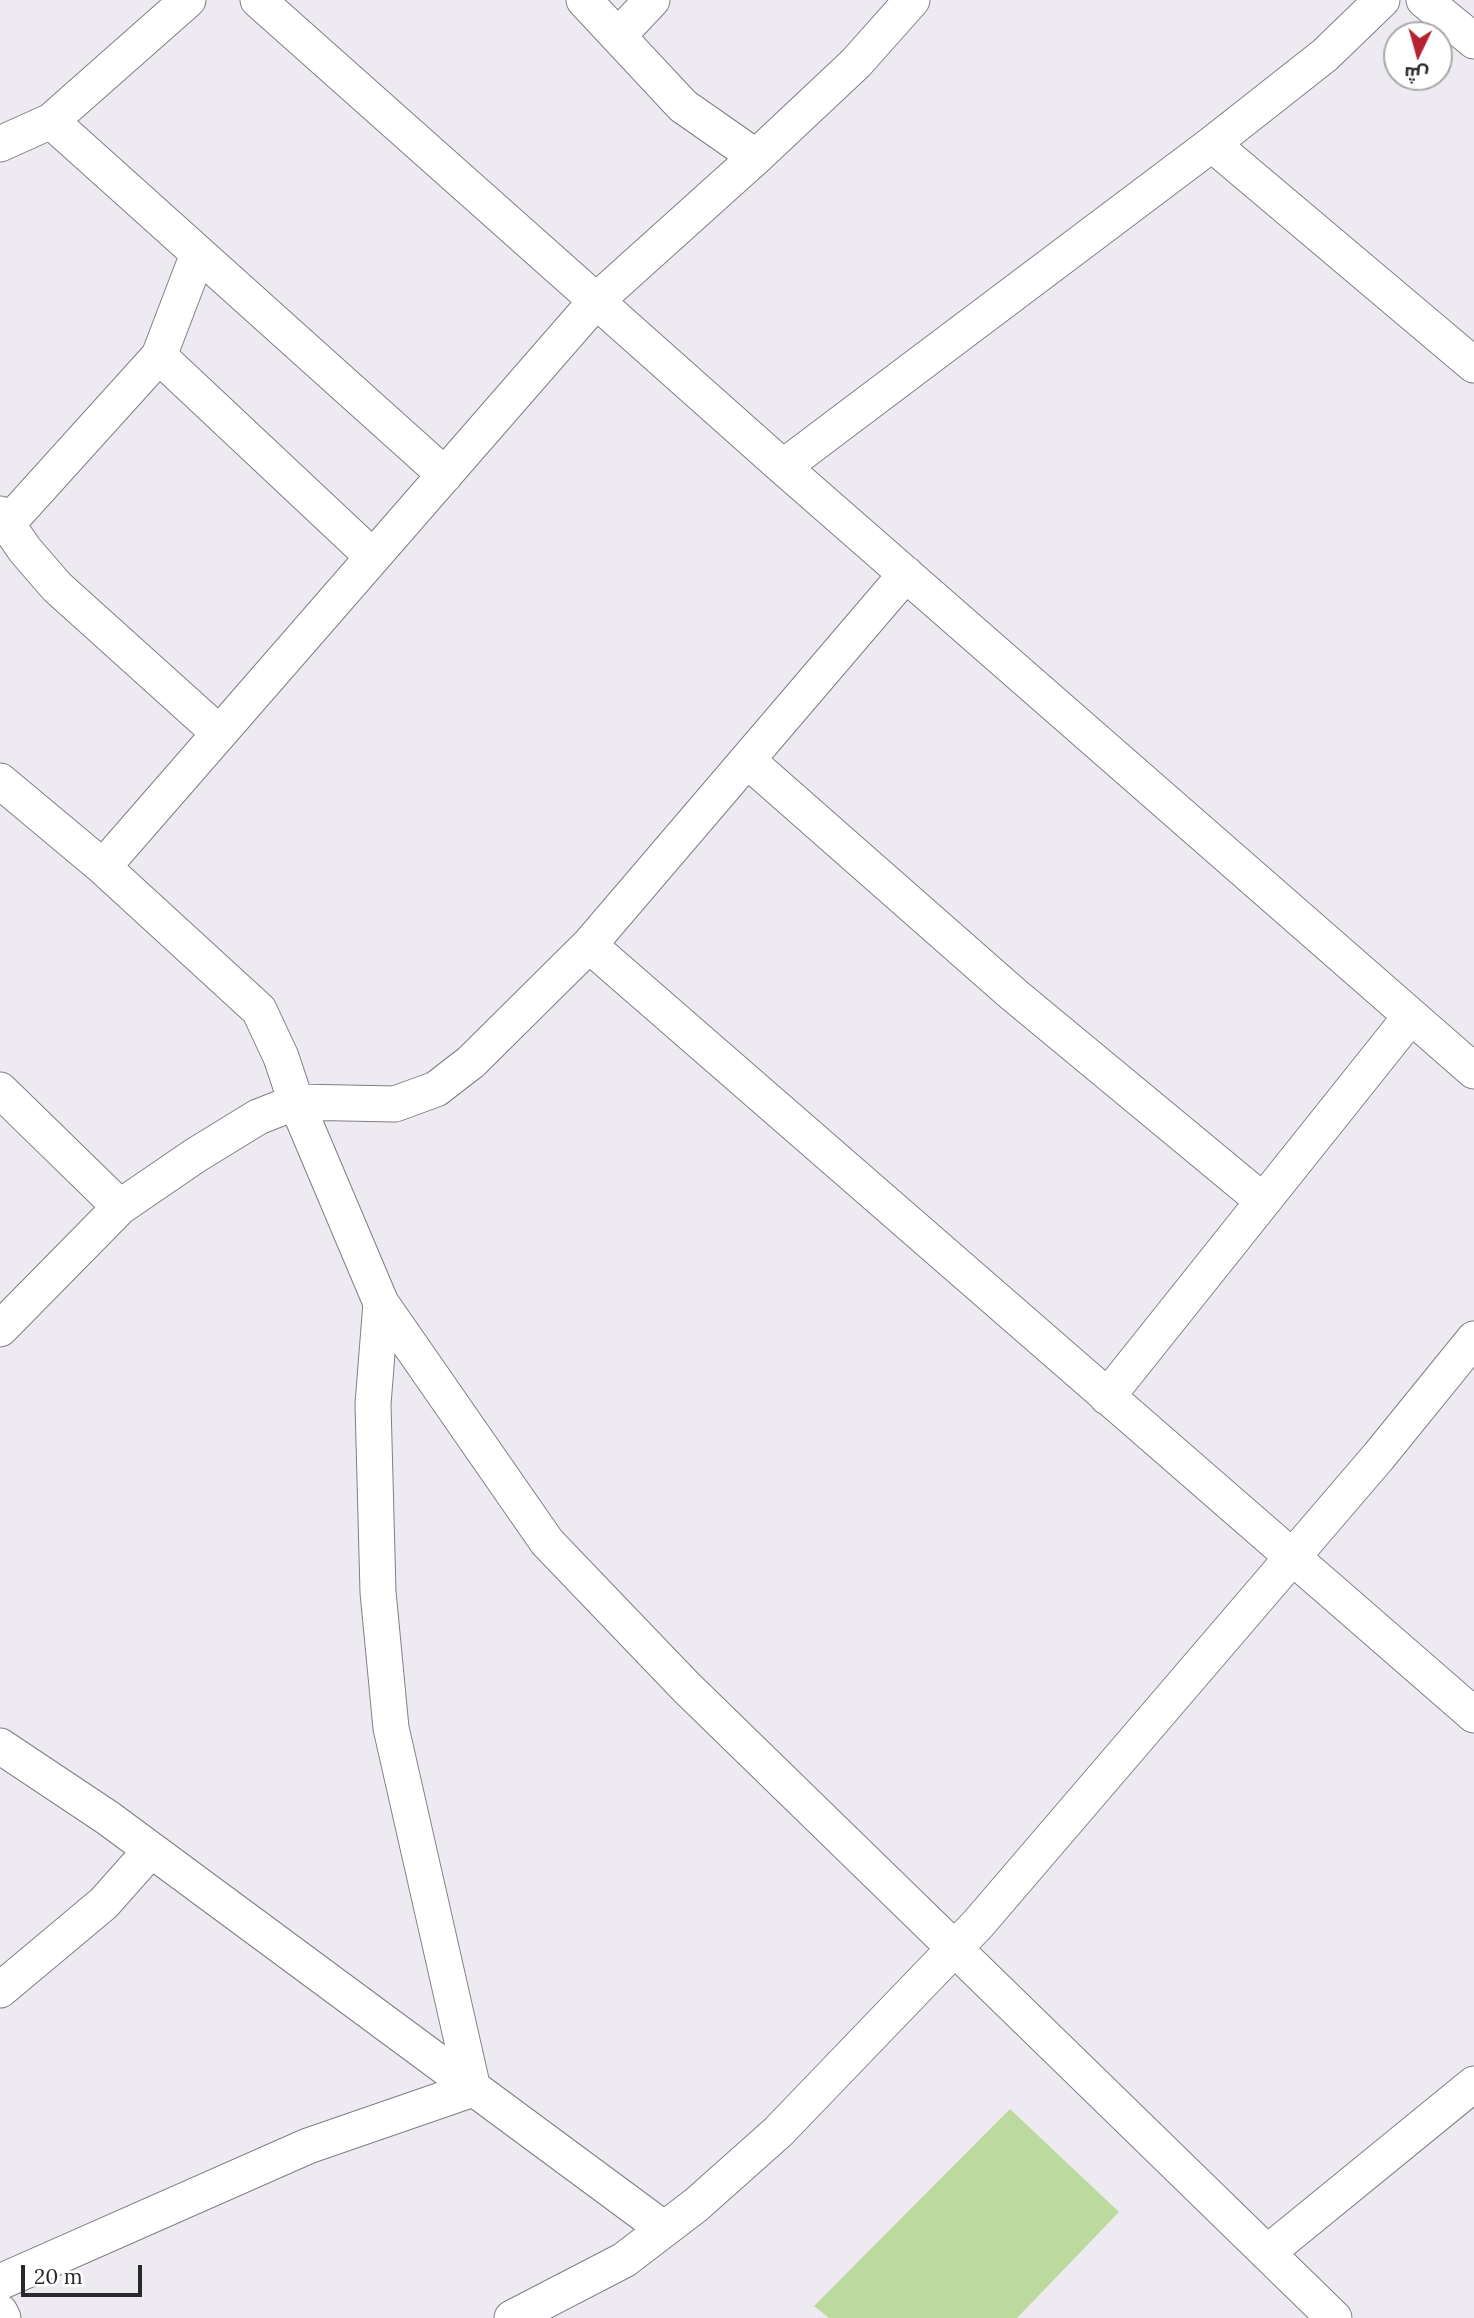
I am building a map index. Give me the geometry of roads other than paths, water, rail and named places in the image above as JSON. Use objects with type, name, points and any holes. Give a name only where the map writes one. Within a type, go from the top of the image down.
[{"type":"street","points":[[0,144],[51,121],[188,0]]},
{"type":"street","points":[[258,0],[783,467],[1474,1071]]},
{"type":"street","points":[[583,0],[683,106],[756,157]]},
{"type":"street","points":[[618,36],[652,0]]},
{"type":"street","points":[[103,867],[596,301],[856,63],[912,0]]},
{"type":"street","points":[[783,467],[1212,144],[1325,55],[1382,0]]},
{"type":"street","points":[[1424,0],[1474,41]]},
{"type":"street","points":[[51,121],[444,475]]},
{"type":"street","points":[[1212,144],[1474,365]]},
{"type":"street","points":[[198,254],[159,356],[4,519],[25,550],[57,587],[219,733]]},
{"type":"street","points":[[159,356],[373,557]]},
{"type":"street","points":[[0,1329],[120,1207],[248,1123],[296,1102],[395,1104],[436,1089],[471,1062],[589,945],[906,574]]},
{"type":"street","points":[[747,760],[1013,994],[1263,1201]]},
{"type":"street","points":[[0,781],[103,867],[259,1010],[281,1057],[296,1102],[381,1303],[547,1542],[686,1687],[1334,2318]]},
{"type":"street","points":[[589,945],[1474,1715]]},
{"type":"street","points":[[1107,1397],[1411,1016]]},
{"type":"street","points":[[0,1090],[120,1207]]},
{"type":"street","points":[[381,1303],[373,1404],[378,1592],[391,1728],[473,2089]]},
{"type":"street","points":[[512,2318],[624,2260],[696,2205],[778,2132],[978,1924],[1379,1456],[1474,1339]]},
{"type":"street","points":[[0,1746],[108,1818],[664,2229]]},
{"type":"street","points":[[0,1990],[104,1903],[151,1850]]},
{"type":"street","points":[[1267,2253],[1474,2084]]},
{"type":"street","points":[[0,2281],[308,2146],[473,2089]]},
{"type":"street","points":[[0,2312],[3,2318]]}]
